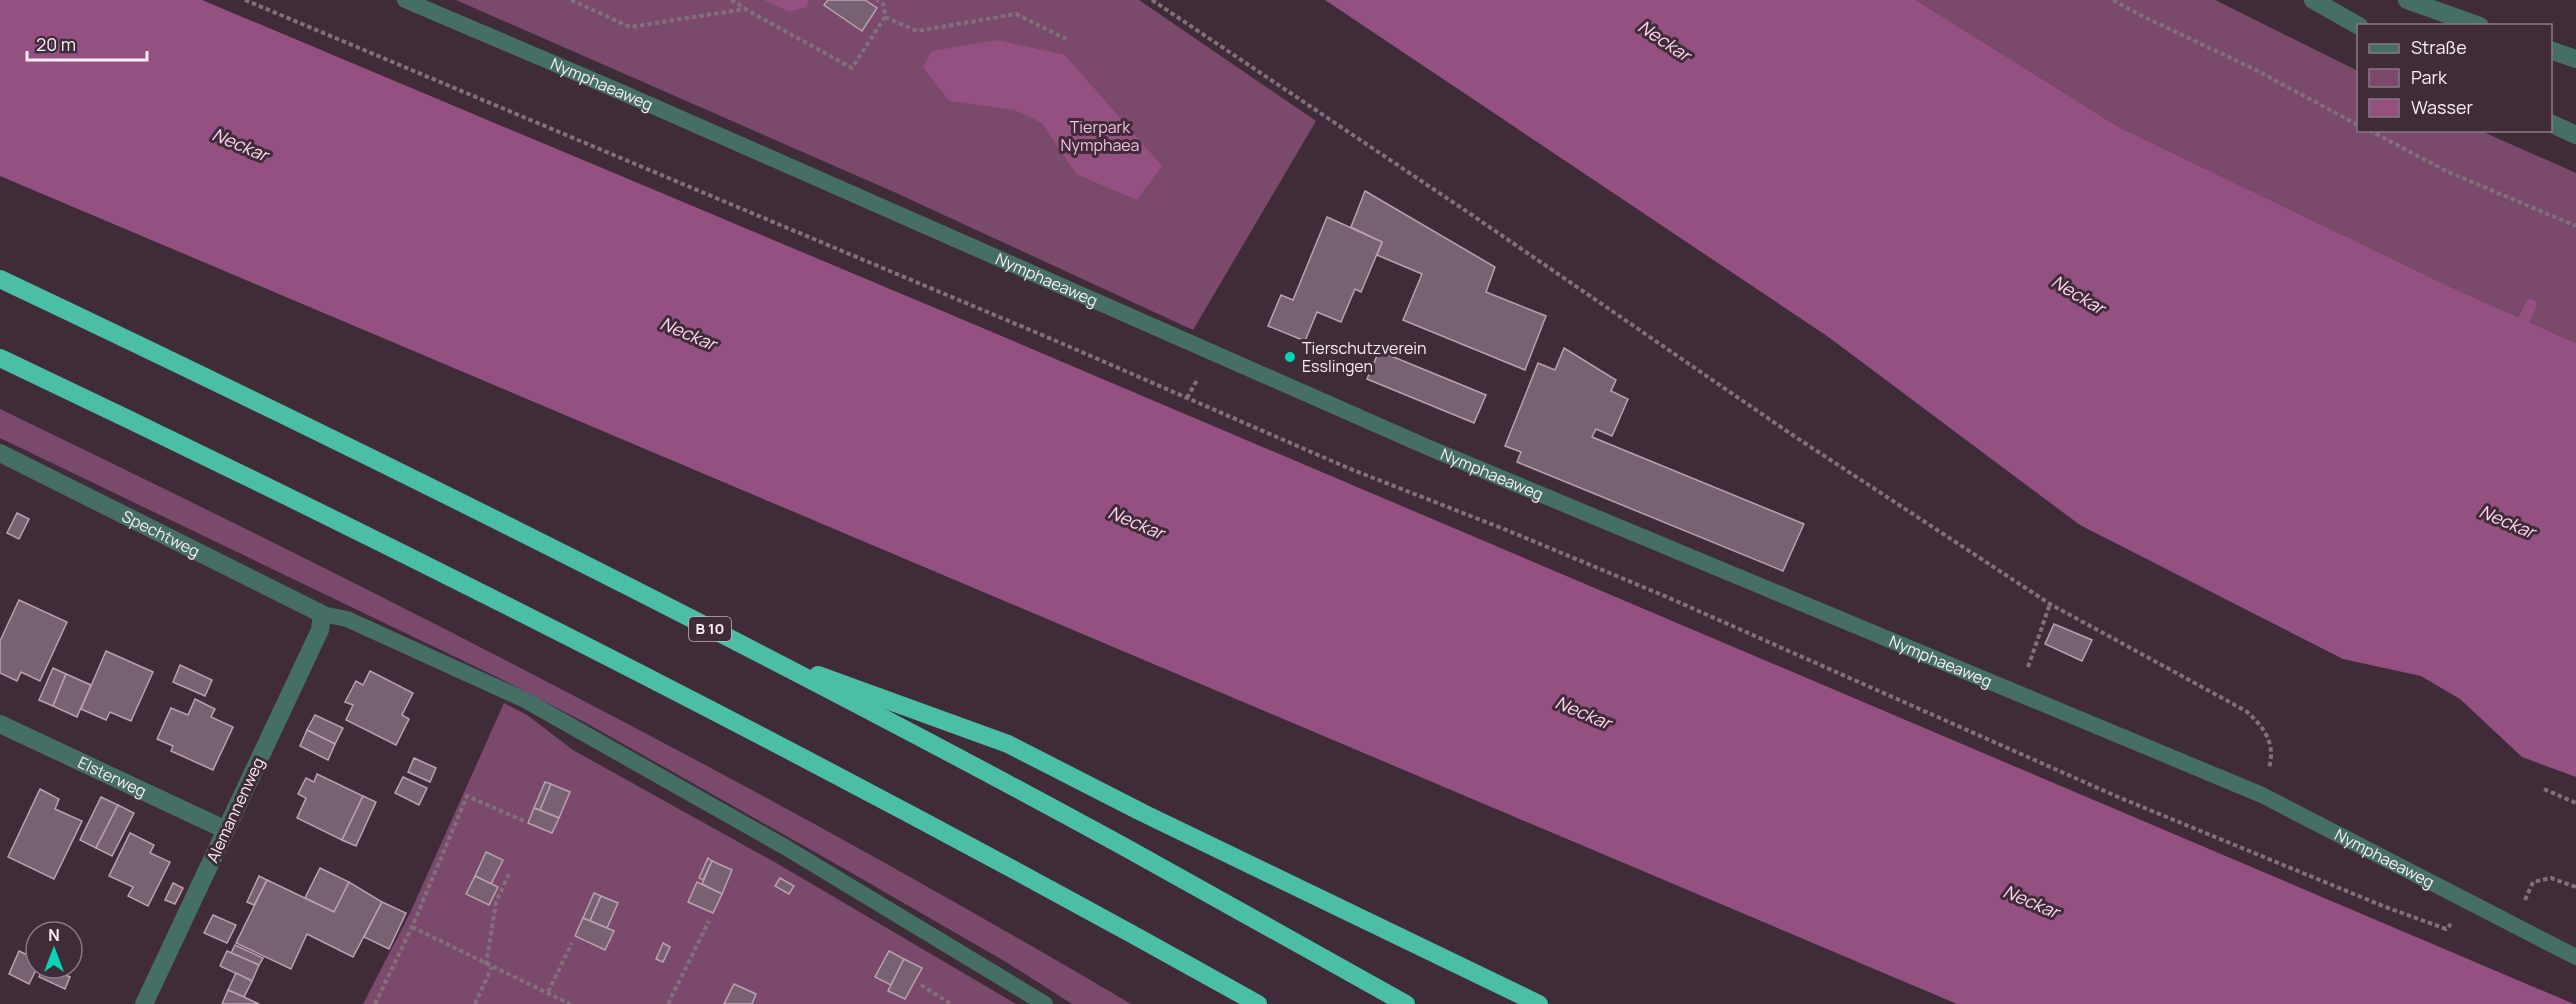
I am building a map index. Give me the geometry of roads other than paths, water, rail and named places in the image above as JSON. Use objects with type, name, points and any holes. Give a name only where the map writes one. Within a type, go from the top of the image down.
[{"type":"highway","name":"B 10","points":[[0,279],[421,482],[752,650],[1120,844],[1406,1004]]},
{"type":"highway","points":[[0,358],[399,552],[728,718],[1093,912],[1258,1004]]},
{"type":"highway","points":[[752,650],[1008,744],[1153,819],[1539,1004]]},
{"type":"street","points":[[2313,0],[2357,25]]},
{"type":"street","points":[[2407,0],[2474,24]]},
{"type":"street","points":[[2552,51],[2576,59]]},
{"type":"street","points":[[2552,124],[2576,135]]},
{"type":"street","name":"Spechtweg","points":[[0,453],[322,614]]},
{"type":"street","name":"Alemannenweg","points":[[144,1004],[320,630],[322,614]]},
{"type":"street","name":"Elsterweg","points":[[0,724],[226,830]]},
{"type":"lane","name":"Nymphaeaweg","points":[[405,0],[621,92],[1427,447],[2262,795],[2576,957]]},
{"type":"lane","points":[[322,614],[347,619],[525,700],[785,847],[1045,1004]]},
{"type":"water","name":"Neckar","points":[[0,0],[202,0],[978,326],[2574,1004],[1957,1004],[0,176]]},
{"type":"water","points":[[764,0],[808,0],[807,7],[789,12]]},
{"type":"water","name":"Neckar","points":[[1325,0],[1916,0],[2119,127],[2451,287],[2576,343],[2576,777],[2522,757],[2460,699],[2421,676],[2343,659],[2080,525],[1827,336]]},
{"type":"water","points":[[997,40],[1065,55],[1162,166],[1137,200],[1076,174],[1042,123],[1015,110],[949,101],[923,67],[932,51]]},
{"type":"waterway","points":[[2524,320],[2531,305]]},
{"type":"place","name":"Tierschutzverein Esslingen","points":[[1290,357]]},
{"type":"park label","name":"Tierpark Nymphaea","points":[[1100,136]]}]
